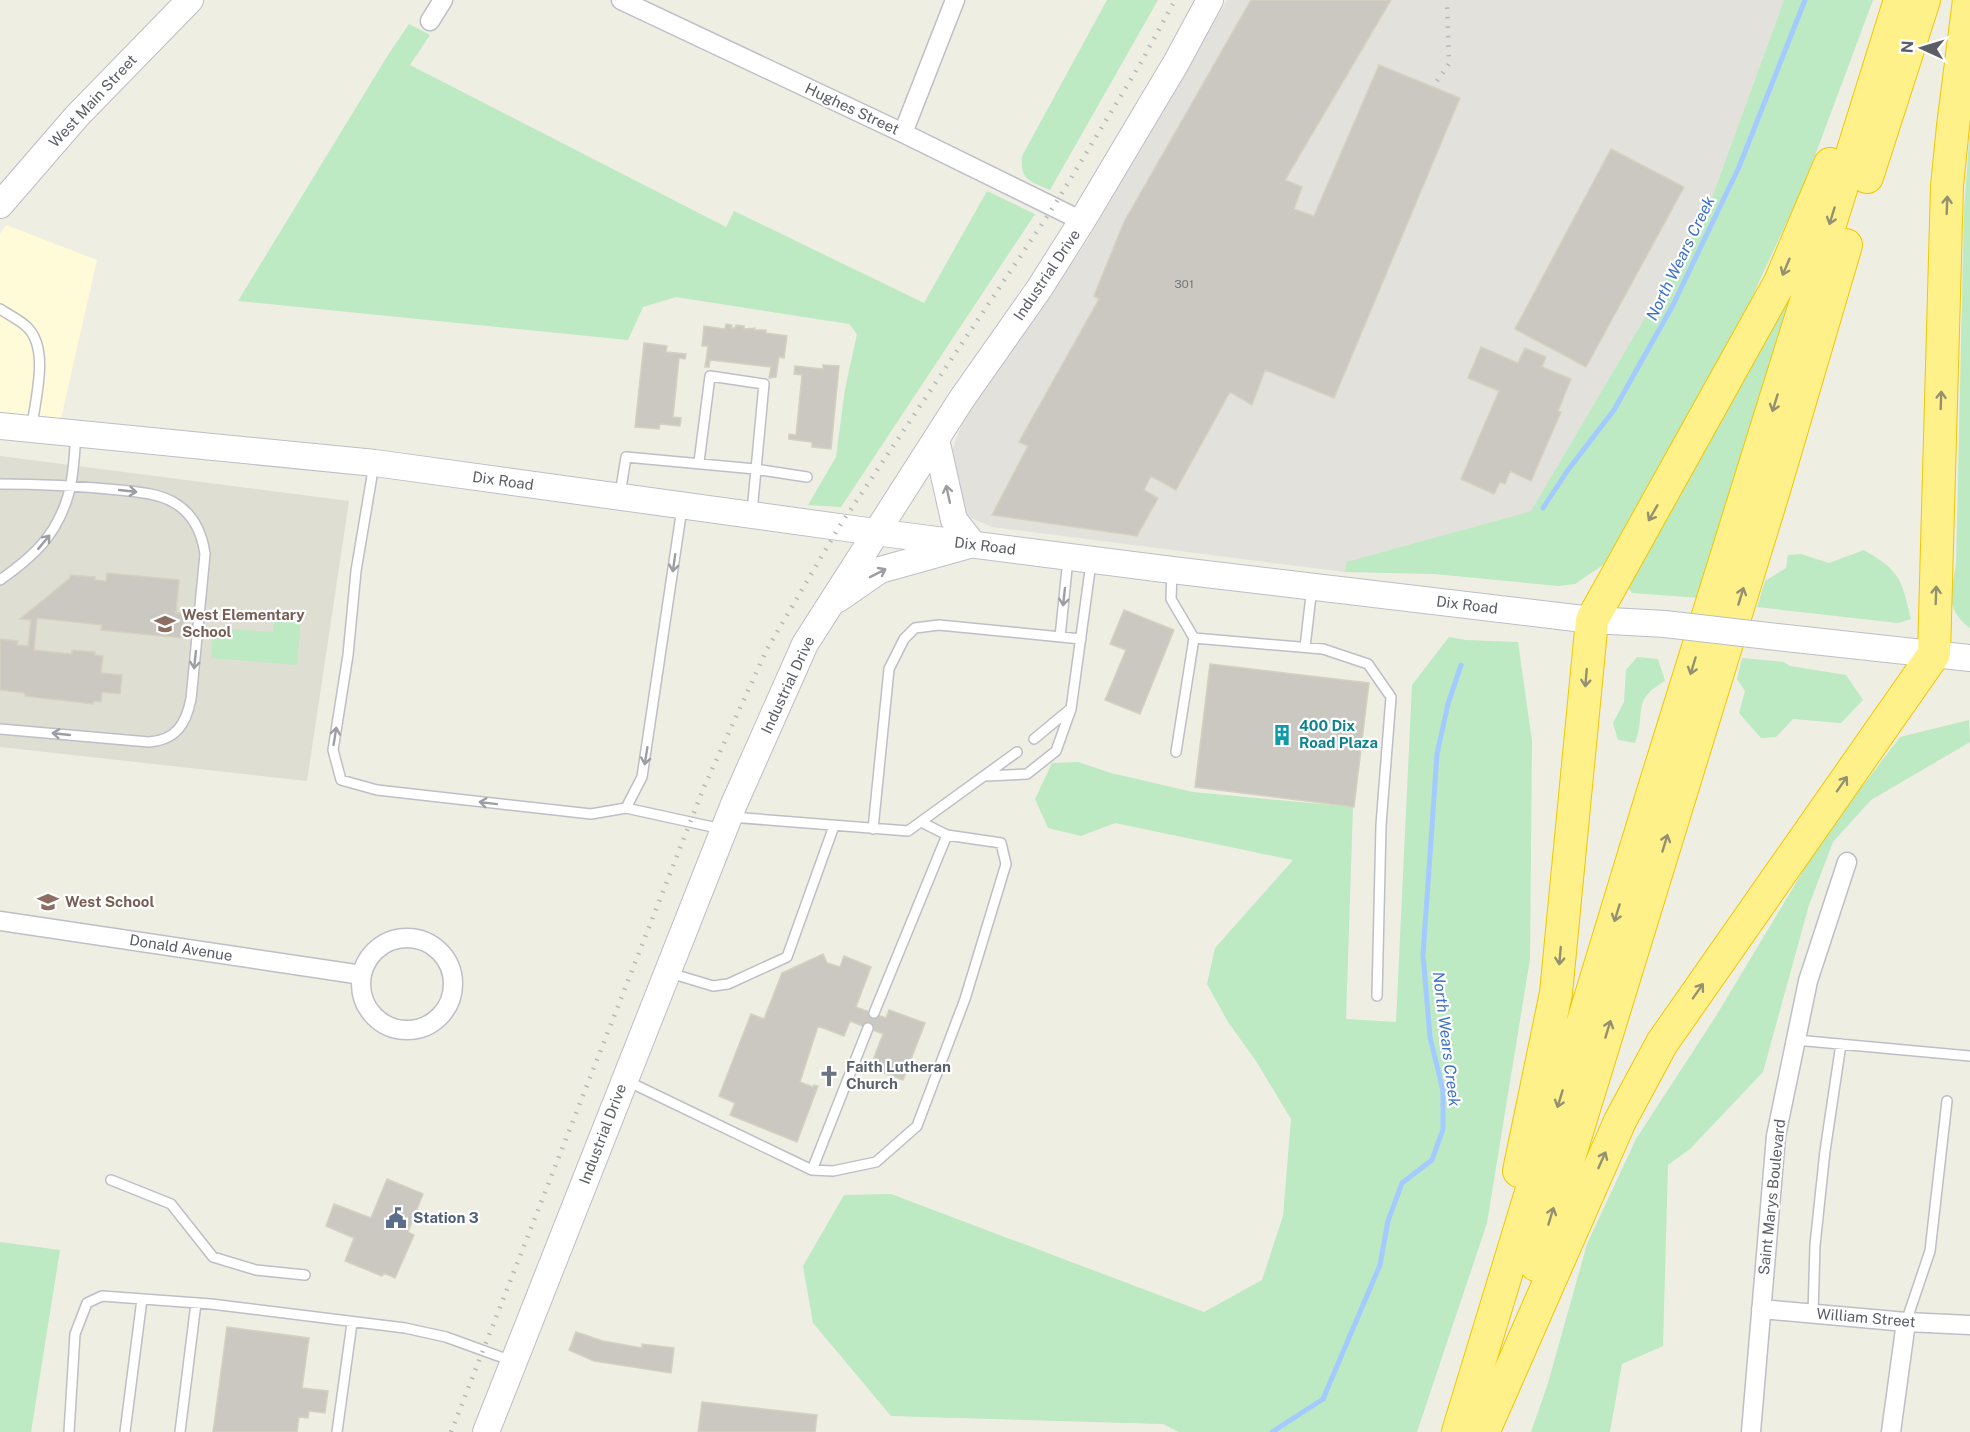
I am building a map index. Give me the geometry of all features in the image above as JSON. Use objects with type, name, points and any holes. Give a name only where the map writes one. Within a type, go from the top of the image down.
[{"type":"highway","points":[[1476,1430],[1475,1377],[1556,993],[1592,620],[1780,282],[1898,0]]},
{"type":"highway","points":[[1475,1377],[1898,0]]},
{"type":"highway","points":[[1476,1430],[1774,490],[1847,242],[1924,0]]},
{"type":"highway","points":[[1476,1430],[1620,1121],[1662,1043],[1934,654],[1947,186],[1969,0]]},
{"type":"main road","name":"West Main Street","points":[[1,201],[77,116],[190,0]]},
{"type":"main road","name":"Industrial Drive","points":[[486,1432],[727,823],[805,644],[961,400],[1039,290],[1176,63],[1210,0]]},
{"type":"main road","name":"Dix Road","points":[[0,426],[375,463],[875,532],[1172,570],[1592,620],[1665,624],[1970,658]]},
{"type":"main road","points":[[830,605],[880,570],[973,544],[954,520],[936,439]]},
{"type":"street","points":[[430,21],[443,0]]},
{"type":"street","name":"Hughes Street","points":[[621,0],[903,133],[1082,221]]},
{"type":"street","points":[[903,133],[955,0]]},
{"type":"street","name":"Saint Marys Boulevard","points":[[1751,1432],[1776,1136],[1808,981],[1847,862]]},
{"type":"street","name":"Donald Avenue","points":[[0,921],[362,975]]},
{"type":"street","points":[[401,938],[415,939],[429,944],[444,958],[452,977],[452,992],[447,1006],[427,1026],[413,1030],[399,1029],[385,1024],[374,1016],[365,1004],[361,990],[362,975],[375,950],[387,942],[401,938]]},
{"type":"street","name":"William Street","points":[[1761,1309],[1906,1322],[1970,1325]]},
{"type":"street","points":[[1891,1432],[1906,1322]]},
{"type":"lane","points":[[0,309],[28,328],[39,348],[39,370],[31,429]]},
{"type":"lane","points":[[699,462],[710,376],[764,384],[752,515]]},
{"type":"lane","points":[[0,580],[24,564],[49,539],[68,496],[77,433]]},
{"type":"lane","points":[[620,497],[626,457],[755,468],[807,477]]},
{"type":"lane","points":[[375,463],[356,571],[348,655],[333,750],[341,780],[377,790],[591,814],[626,808],[727,823],[908,831],[1017,752]]},
{"type":"lane","points":[[0,484],[70,485],[162,497],[174,502],[193,520],[203,542],[204,567],[189,708],[176,734],[159,742],[139,742],[0,729]]},
{"type":"lane","points":[[626,808],[642,777],[682,506]]},
{"type":"lane","points":[[1060,637],[1080,558]]},
{"type":"lane","points":[[986,776],[1026,774],[1056,751],[1071,709],[1081,639],[1080,558]]},
{"type":"lane","points":[[1172,570],[1171,599],[1194,638],[1176,752]]},
{"type":"lane","points":[[1305,647],[1312,586]]},
{"type":"lane","points":[[873,829],[889,669],[904,639],[915,628],[939,625],[1081,639]]},
{"type":"lane","points":[[1194,638],[1323,649],[1368,664],[1391,697],[1381,825],[1377,996]]},
{"type":"lane","points":[[1034,739],[1071,709]]},
{"type":"lane","points":[[625,1079],[812,1170],[833,1171],[876,1162],[917,1126],[965,999],[1006,864],[1001,843],[946,835],[921,822]]},
{"type":"lane","points":[[668,972],[713,986],[728,984],[787,957],[834,826]]},
{"type":"lane","points":[[874,1013],[946,835]]},
{"type":"lane","points":[[812,1170],[868,1028]]},
{"type":"lane","points":[[1796,1040],[1970,1056]]},
{"type":"lane","points":[[1813,1314],[1815,1245],[1825,1151],[1841,1044]]},
{"type":"lane","points":[[1906,1322],[1930,1251],[1947,1101]]},
{"type":"lane","points":[[111,1180],[171,1204],[213,1257],[256,1270],[305,1275]]},
{"type":"lane","points":[[69,1432],[75,1334],[87,1303],[102,1296],[196,1303],[405,1328],[446,1337],[514,1362]]},
{"type":"lane","points":[[125,1432],[142,1299]]},
{"type":"lane","points":[[180,1432],[196,1303]]},
{"type":"lane","points":[[337,1432],[352,1323]]},
{"type":"shaded area","points":[[1227,0],[1784,0],[1706,214],[1531,511],[1347,562],[1345,572],[992,527],[971,518],[959,506],[950,467],[953,448],[963,421],[1087,241]]},
{"type":"shaded area","points":[[6,225],[97,260],[60,423],[0,416],[0,234]]},
{"type":"shaded area","name":"West Elementary School","points":[[0,456],[349,501],[307,781],[0,747]]},
{"type":"green space","points":[[1107,0],[1158,0],[1050,190],[1028,179],[1023,171],[1022,156]]},
{"type":"green space","points":[[1784,0],[1873,0],[1804,185],[1726,353],[1603,565],[1575,584],[1559,586],[1434,574],[1345,572],[1346,562],[1531,511],[1706,214]]},
{"type":"green space","points":[[409,24],[430,35],[410,65],[726,227],[734,211],[924,303],[987,191],[1035,214],[841,507],[808,505],[836,457],[845,389],[857,334],[849,324],[676,297],[643,307],[628,340],[238,301]]},
{"type":"green space","points":[[1970,128],[1970,628],[1956,614],[1952,591],[1956,564],[1964,211]]},
{"type":"green space","points":[[1808,256],[1700,598],[1632,593],[1627,586]]},
{"type":"green space","points":[[1864,550],[1886,564],[1898,577],[1911,619],[1898,623],[1757,607],[1765,581],[1786,568],[1788,555],[1801,554],[1829,563]]},
{"type":"green space","points":[[275,612],[301,614],[297,665],[211,658],[213,628],[273,632]]},
{"type":"green space","points":[[1449,637],[1465,640],[1518,642],[1532,741],[1530,959],[1487,1223],[1417,1432],[1179,1432],[1163,1424],[891,1416],[813,1323],[803,1266],[844,1195],[891,1194],[1204,1312],[1262,1280],[1283,1216],[1291,1119],[1256,1061],[1228,1022],[1207,984],[1215,948],[1293,860],[1115,823],[1081,836],[1048,828],[1035,799],[1052,763],[1078,762],[1111,773],[1193,792],[1353,807],[1346,1019],[1396,1022],[1412,685]]},
{"type":"green space","points":[[1637,657],[1658,659],[1665,681],[1654,688],[1643,701],[1635,743],[1618,740],[1613,723],[1624,702],[1626,670]]},
{"type":"green space","points":[[1742,658],[1784,662],[1790,666],[1846,675],[1863,700],[1841,723],[1793,719],[1776,737],[1761,738],[1739,713],[1745,691],[1737,679]]},
{"type":"green space","points":[[1969,720],[1970,742],[1871,800],[1833,842],[1809,905],[1763,1072],[1690,1149],[1668,1165],[1663,1346],[1622,1364],[1610,1432],[1531,1432],[1548,1383],[1587,1244],[1636,1139],[1716,1016],[1823,838],[1900,737]]},
{"type":"green space","points":[[0,1242],[60,1250],[31,1432],[0,1432]]},
{"type":"building","points":[[1251,0],[1391,0],[1285,180],[1302,187],[1294,209],[1314,216],[1379,65],[1460,98],[1334,398],[1265,370],[1252,405],[1230,392],[1176,490],[1151,476],[1144,490],[1158,498],[1137,536],[992,515],[1028,446],[1019,442],[1099,299],[1094,296],[1124,222]]},
{"type":"building","points":[[1611,149],[1684,187],[1586,367],[1515,329]]},
{"type":"building","points":[[726,324],[732,325],[731,328],[735,328],[736,325],[744,326],[744,329],[755,328],[754,330],[766,330],[766,333],[787,336],[784,358],[779,357],[776,377],[769,378],[771,367],[710,360],[709,367],[705,367],[708,346],[702,346],[704,326],[725,329]]},
{"type":"building","points":[[644,343],[667,346],[666,352],[686,354],[685,359],[679,358],[673,417],[681,418],[680,426],[660,424],[659,429],[635,427]]},
{"type":"building","points":[[1481,347],[1518,363],[1525,348],[1546,357],[1542,367],[1571,379],[1558,411],[1561,412],[1531,481],[1510,471],[1505,484],[1500,482],[1494,494],[1461,479],[1499,391],[1468,378]]},
{"type":"building","points":[[823,365],[839,366],[831,449],[812,447],[812,442],[789,439],[789,434],[796,435],[802,375],[794,374],[795,366],[823,369]]},
{"type":"building","points":[[107,573],[179,580],[176,613],[184,613],[182,638],[101,630],[102,625],[37,618],[34,650],[72,654],[72,650],[95,652],[95,655],[103,656],[101,673],[122,675],[120,694],[102,692],[101,702],[94,701],[93,704],[25,696],[25,693],[0,690],[0,639],[18,641],[17,645],[28,646],[31,620],[20,619],[70,578],[70,575],[95,577],[95,580],[106,581]]},
{"type":"building","points":[[1124,610],[1174,630],[1140,714],[1105,700],[1126,650],[1110,644]]},
{"type":"building","name":"400 Dix Road Plaza","points":[[1210,664],[1369,683],[1354,807],[1195,787]]},
{"type":"building","points":[[823,954],[827,963],[840,967],[844,956],[871,967],[856,1007],[886,1018],[889,1010],[925,1023],[903,1080],[870,1068],[883,1034],[850,1021],[844,1036],[818,1026],[800,1082],[813,1087],[818,1086],[797,1142],[730,1115],[735,1103],[719,1096],[751,1014],[764,1019],[782,973]]},
{"type":"building","points":[[387,1179],[423,1194],[408,1232],[414,1235],[395,1278],[384,1273],[382,1276],[345,1261],[354,1238],[326,1226],[334,1204],[371,1218]]},
{"type":"building","points":[[227,1327],[309,1338],[302,1388],[328,1391],[325,1413],[309,1411],[308,1418],[299,1417],[297,1432],[213,1432]]},
{"type":"building","points":[[576,1332],[603,1341],[642,1348],[642,1344],[674,1348],[671,1373],[594,1361],[569,1350]]},
{"type":"building","points":[[702,1402],[817,1415],[815,1432],[698,1432]]},
{"type":"waterway","name":"North Wears Creek","points":[[1543,508],[1568,470],[1614,410],[1673,305],[1739,167],[1805,0]]},
{"type":"waterway","name":"North Wears Creek","points":[[1272,1432],[1323,1399],[1380,1265],[1388,1221],[1402,1183],[1432,1160],[1443,1129],[1443,1091],[1430,1037],[1423,955],[1437,754],[1448,704],[1461,665]]},
{"type":"railway","points":[[451,1432],[704,787],[767,649],[839,527],[1054,206],[1139,66],[1175,0]]},
{"type":"railway","points":[[1437,81],[1449,64],[1447,0]]},
{"type":"place","name":"West Elementary School","points":[[165,624]]},
{"type":"place","name":"400 Dix Road Plaza","points":[[1282,735]]},
{"type":"place","name":"West School","points":[[48,902]]},
{"type":"place","name":"Faith Lutheran Church","points":[[829,1076]]},
{"type":"place","name":"Station 3","points":[[396,1218]]}]
